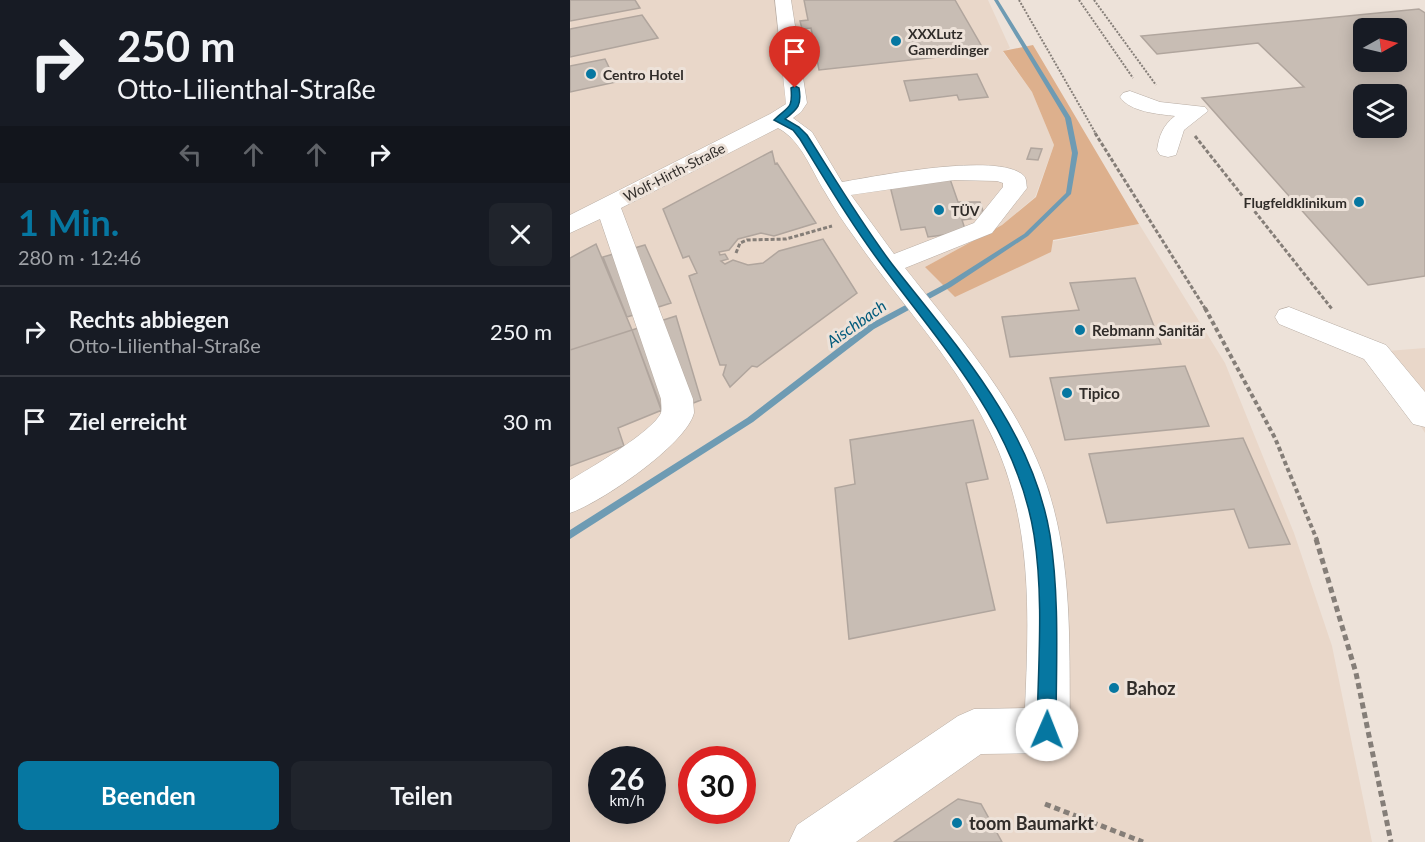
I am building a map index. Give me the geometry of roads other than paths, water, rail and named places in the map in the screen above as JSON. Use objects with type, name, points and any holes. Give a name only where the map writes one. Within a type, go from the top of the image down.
[{"type":"street","points":[[783,0],[806,87],[794,108],[778,120],[796,129],[804,137],[838,194],[888,265],[976,381],[1003,424],[1031,490],[1042,534],[1047,584],[1047,730],[974,732],[814,842]]},
{"type":"street","points":[[1133,89],[1156,108],[1198,111],[1175,124],[1170,134],[1168,150]]},
{"type":"street","name":"Wolf-Hirth-Straße","points":[[570,225],[778,120]]},
{"type":"street","points":[[838,194],[961,172],[1017,177]]},
{"type":"street","points":[[951,183],[1017,177]]},
{"type":"street","points":[[888,265],[983,228],[1017,177]]},
{"type":"street","points":[[838,194],[891,191]]},
{"type":"street","points":[[570,498],[608,477],[668,428],[677,413],[677,399],[608,206]]},
{"type":"street","points":[[1425,405],[1379,348],[1289,317],[1375,352],[1425,415]]},
{"type":"waterway","name":"Aischbach","points":[[570,535],[750,420],[871,327],[949,285],[1026,235],[1069,193],[1075,153],[1068,118],[996,0]]},
{"type":"place","name":"XXXLutz Gamerdinger","points":[[896,41]]},
{"type":"place","name":"Centro Hotel","points":[[591,74]]},
{"type":"place","name":"Flugfeldklinikum","points":[[1359,202]]},
{"type":"place","name":"TÜV","points":[[939,210]]},
{"type":"place","name":"Rebmann Sanitär","points":[[1080,330]]},
{"type":"place","name":"Tipico","points":[[1067,393]]},
{"type":"place","name":"Bahoz","points":[[1114,688]]},
{"type":"place","name":"toom Baumarkt","points":[[957,823]]}]
